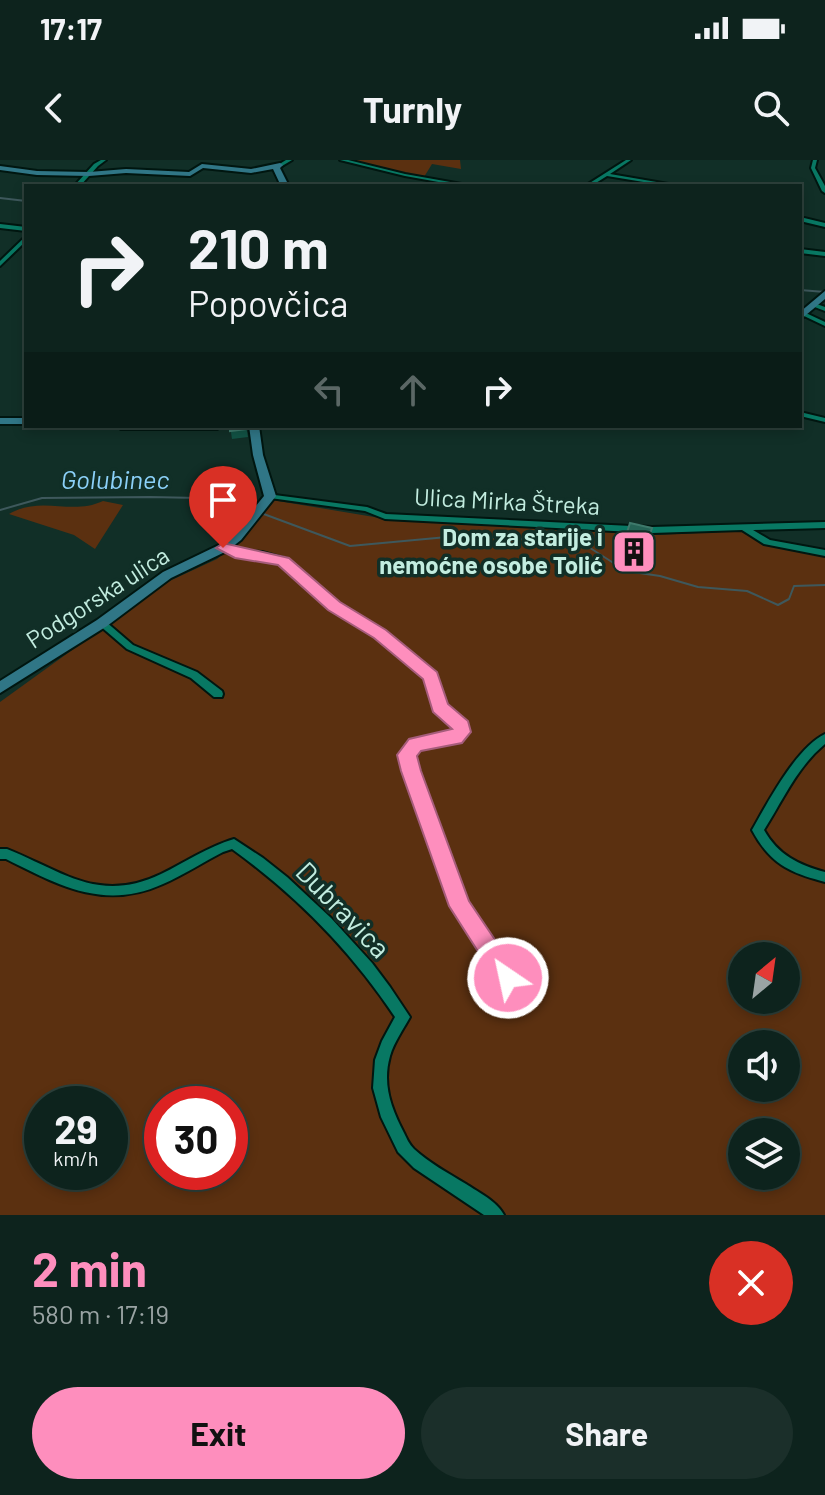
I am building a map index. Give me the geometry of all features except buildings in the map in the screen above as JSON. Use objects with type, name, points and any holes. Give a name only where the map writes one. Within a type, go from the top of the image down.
[{"type":"main road","points":[[0,168],[89,174],[126,171],[190,174],[202,166],[251,171],[280,165]]},
{"type":"main road","points":[[280,165],[276,168],[284,184]]},
{"type":"main road","points":[[803,316],[825,294]]},
{"type":"main road","points":[[0,421],[24,421]]},
{"type":"main road","points":[[254,428],[258,455],[270,496]]},
{"type":"main road","name":"Podgorska ulica","points":[[0,688],[102,623],[167,575],[223,548],[270,496]]},
{"type":"street","points":[[79,184],[104,160]]},
{"type":"street","points":[[280,165],[290,160]]},
{"type":"street","points":[[342,160],[449,184]]},
{"type":"street","points":[[592,184],[629,160]]},
{"type":"street","points":[[815,160],[813,168],[825,191]]},
{"type":"street","points":[[608,175],[664,184]]},
{"type":"street","points":[[802,219],[825,225]]},
{"type":"street","points":[[0,226],[24,229]]},
{"type":"street","points":[[0,264],[24,240]]},
{"type":"street","points":[[802,251],[825,254]]},
{"type":"street","points":[[814,305],[825,309]]},
{"type":"street","points":[[803,316],[825,324]]},
{"type":"street","points":[[802,414],[825,420]]},
{"type":"street","name":"Ulica Mirka Štreka","points":[[270,496],[335,503],[385,516],[652,530],[825,525]]},
{"type":"street","points":[[744,528],[767,542],[825,553]]},
{"type":"street","points":[[223,548],[284,561],[334,606],[375,630],[431,676],[440,707],[462,726],[462,732],[455,738],[416,745],[407,755],[411,771],[460,906],[524,1003]]},
{"type":"street","points":[[102,623],[130,647],[194,675],[218,694]]},
{"type":"street","points":[[825,738],[797,763],[758,830],[767,850],[798,869],[825,877]]},
{"type":"street","name":"Dubravica","points":[[0,854],[7,854],[67,884],[102,892],[142,887],[234,844],[251,855],[292,886],[332,927],[389,995],[403,1017],[388,1039],[379,1066],[379,1085],[387,1118],[407,1153],[496,1215]]},
{"type":"shaded area","points":[[350,160],[460,160],[461,169],[432,164],[424,177]]},
{"type":"shaded area","points":[[272,500],[380,518],[655,535],[740,531],[765,544],[825,555],[825,1215],[0,1215],[0,702],[165,583],[217,559],[248,531]]},
{"type":"shaded area","points":[[103,501],[123,505],[95,549],[74,535],[9,514],[33,506],[79,507]]},
{"type":"waterway","points":[[0,198],[24,201]]},
{"type":"waterway","points":[[802,290],[825,292]]},
{"type":"waterway","name":"Golubinec","points":[[0,510],[42,498],[150,497],[199,498],[255,510]]},
{"type":"waterway","name":"Golubinec","points":[[261,513],[350,546],[458,536],[569,541],[587,546],[626,571],[660,576],[698,587],[747,591],[778,605],[789,599],[794,586],[825,585]]},
{"type":"place","name":"Dom za starije i nemoćne osobe Tolić","points":[[634,552]]},
{"type":"route","points":[[223,548],[284,561],[334,606],[365,623],[431,676],[440,707],[462,726],[462,732],[455,738],[416,745],[407,755],[411,771],[460,906],[508,978]]}]
